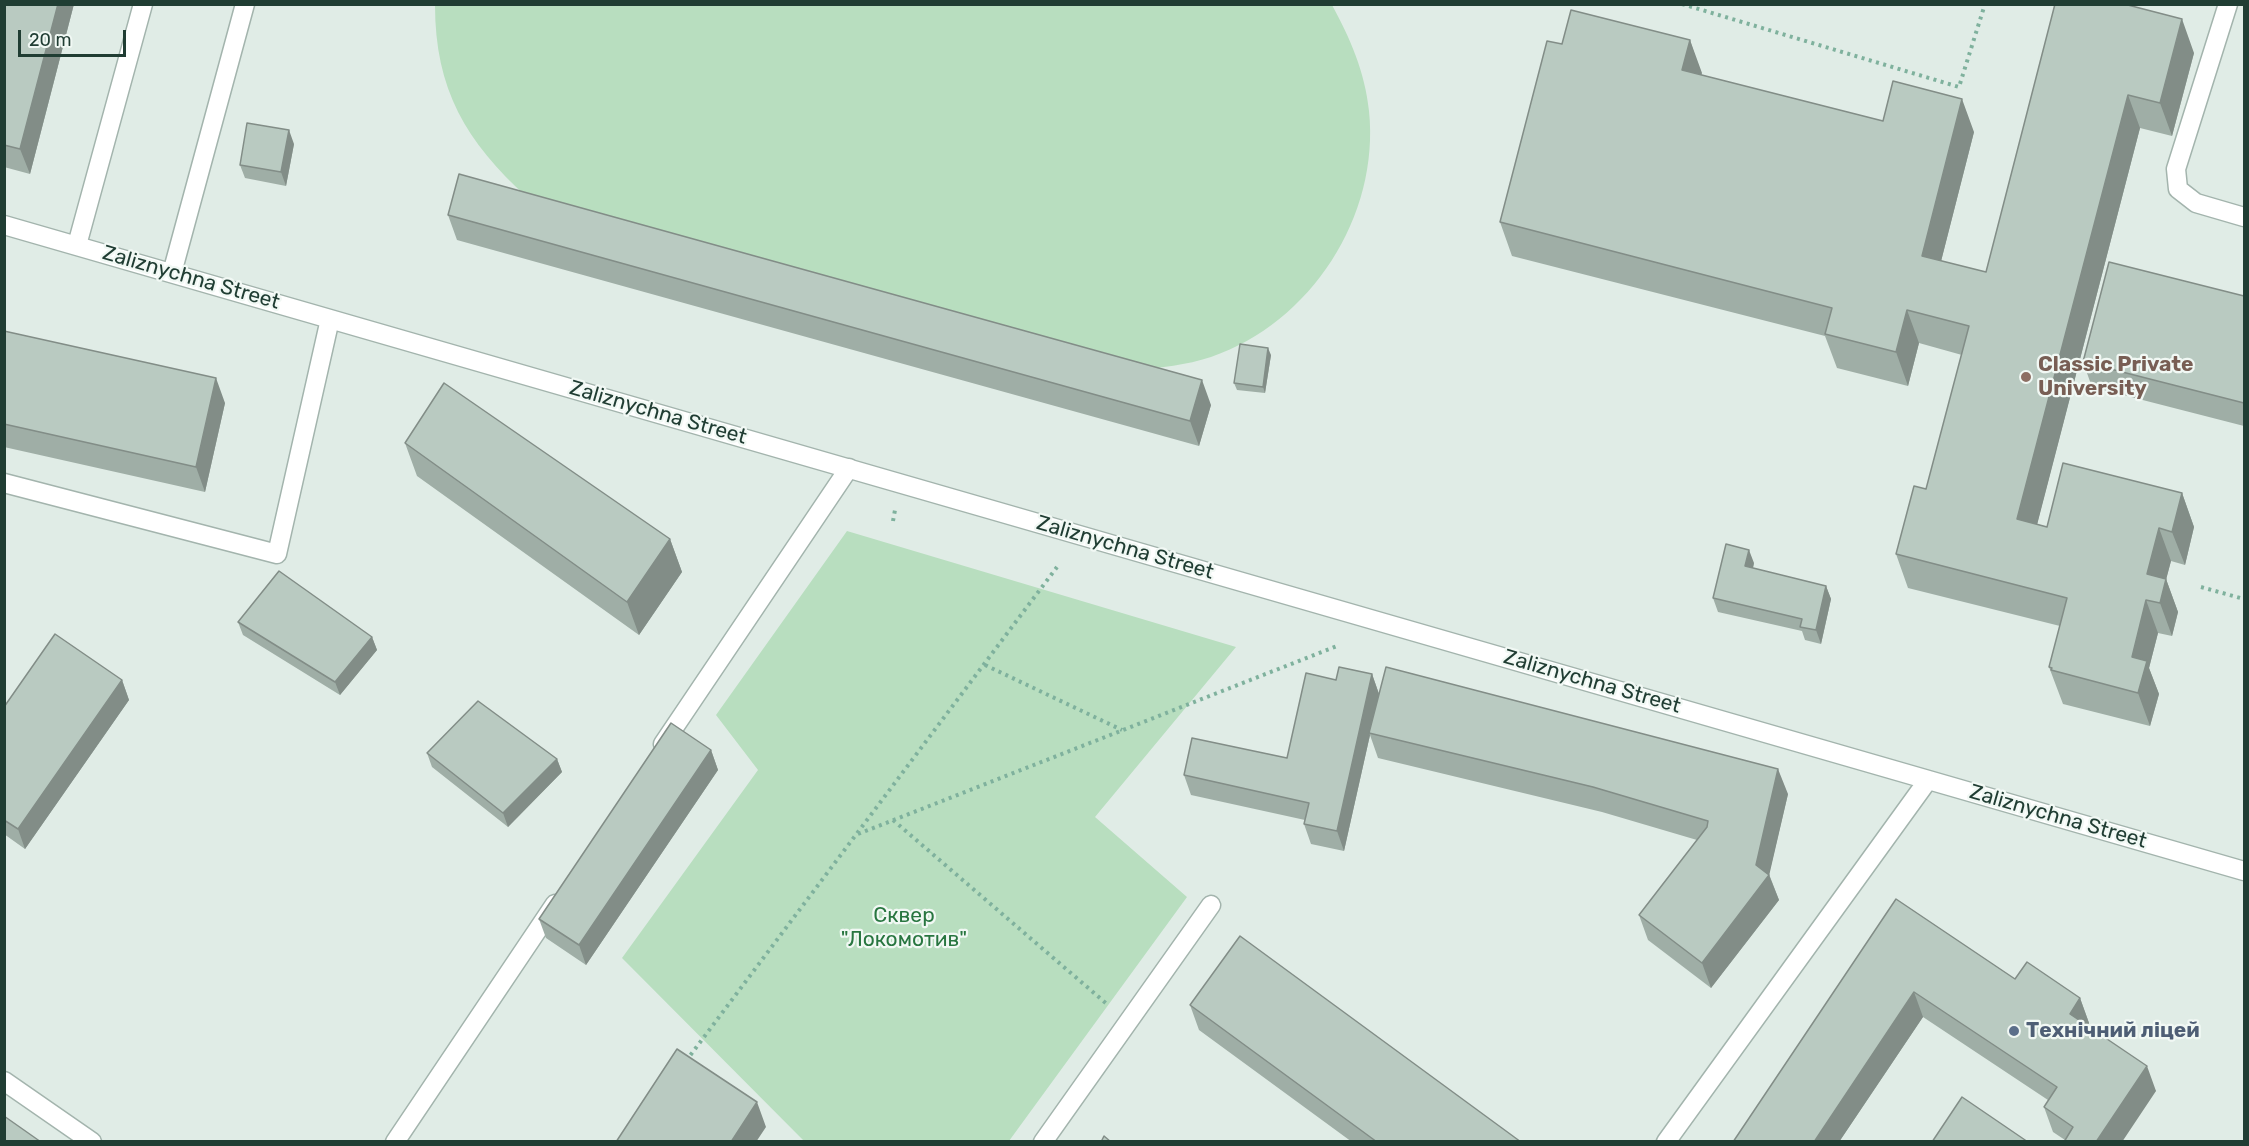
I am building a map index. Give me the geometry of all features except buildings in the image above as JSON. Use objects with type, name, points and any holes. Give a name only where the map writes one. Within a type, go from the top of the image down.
[{"type":"street","points":[[77,245],[143,4]]},
{"type":"street","points":[[171,273],[244,4]]},
{"type":"street","points":[[2228,4],[2176,169],[2178,189],[2196,203],[2244,217]]},
{"type":"street","name":"Zaliznychna Street","points":[[4,225],[2244,871]]},
{"type":"street","points":[[4,483],[277,554],[330,319]]},
{"type":"street","points":[[654,758],[849,468]]},
{"type":"street","points":[[1666,1142],[1928,780]]},
{"type":"street","points":[[395,1142],[567,886]]},
{"type":"street","points":[[1043,1142],[1211,905]]},
{"type":"street","points":[[4,1081],[92,1142]]},
{"type":"path","points":[[1682,4],[1959,87],[1985,4]]},
{"type":"path","points":[[681,1067],[1058,567]]},
{"type":"path","points":[[2201,587],[2244,599]]},
{"type":"path","points":[[857,834],[1337,646]]},
{"type":"path","points":[[984,665],[1122,730]]},
{"type":"path","points":[[893,820],[1128,1022]]},
{"type":"green space","points":[[435,5],[1332,5],[1356,56],[1367,97],[1369,150],[1363,189],[1350,226],[1332,261],[1308,292],[1279,319],[1247,341],[1211,357],[1173,366],[1135,370],[527,197],[487,156],[458,112],[441,63],[436,35]]},
{"type":"green space","name":"Сквер \"Локомотив\"","points":[[847,531],[1236,647],[1095,817],[1187,897],[1009,1141],[804,1141],[622,958],[758,770],[716,715]]},
{"type":"place","name":"Classic Private University","points":[[2026,377]]},
{"type":"place","name":"Технічний ліцей","points":[[2014,1031]]}]
